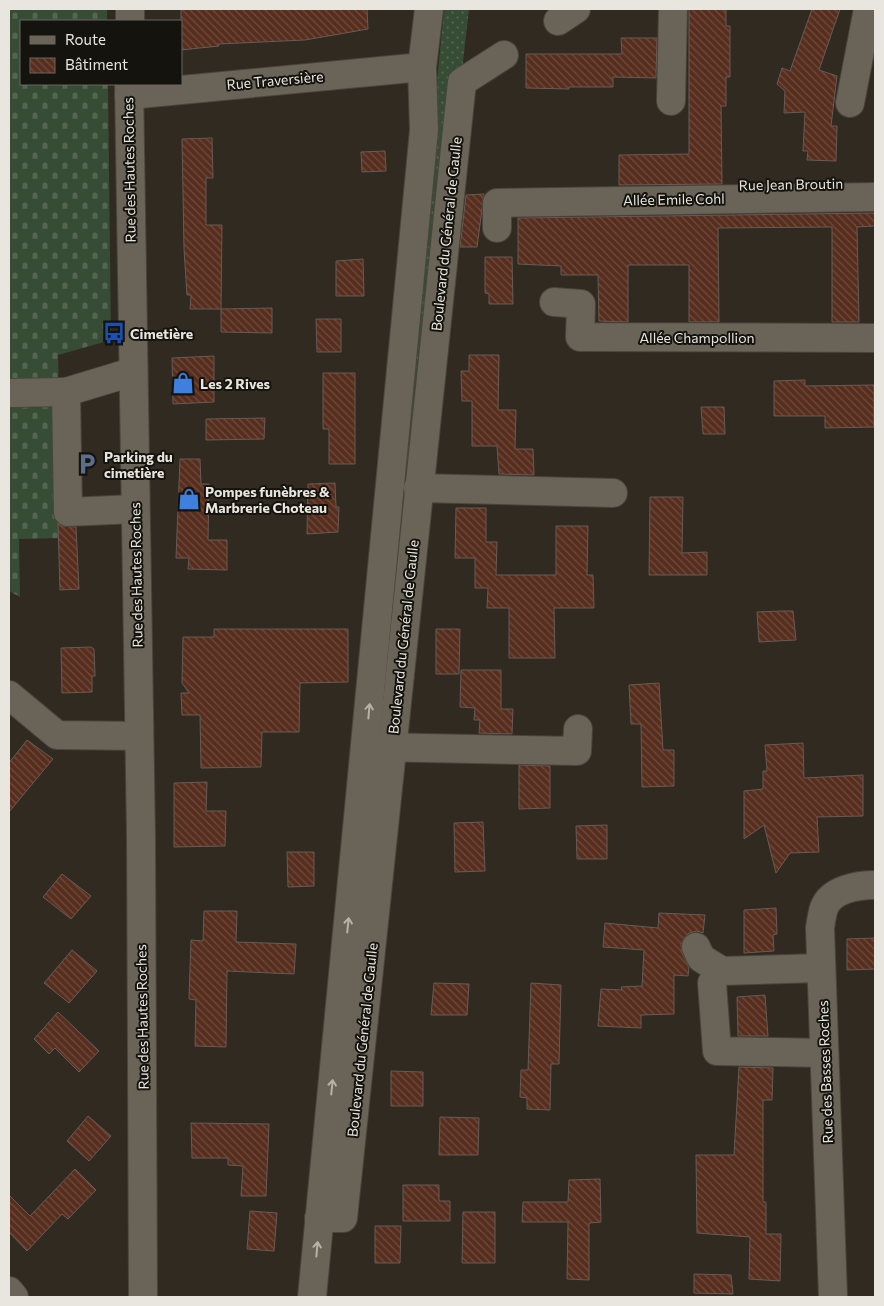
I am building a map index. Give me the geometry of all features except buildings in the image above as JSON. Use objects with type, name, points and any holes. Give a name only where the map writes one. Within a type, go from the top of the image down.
[{"type":"street","name":"Boulevard du Général de Gaulle","points":[[379,747],[379,596],[424,130],[422,67],[429,9]]},
{"type":"street","points":[[672,101],[673,9]]},
{"type":"street","points":[[850,103],[868,9]]},
{"type":"street","name":"Boulevard du Général de Gaulle","points":[[312,1297],[319,1218],[356,971],[379,747],[407,599],[462,82],[504,54]]},
{"type":"street","name":"Rue Traversière","points":[[129,90],[422,67]]},
{"type":"street","name":"Rue des Hautes Roches","points":[[129,90],[139,736],[143,1297]]},
{"type":"street","name":"Rue Jean Broutin","points":[[677,186],[875,182]]},
{"type":"street","name":"Allée Emile Cohl","points":[[497,228],[497,203],[875,197]]},
{"type":"street","name":"Allée Champollion","points":[[554,302],[581,304],[580,337],[875,338]]},
{"type":"street","points":[[9,393],[66,392],[132,372]]},
{"type":"street","points":[[66,392],[68,512],[134,509]]},
{"type":"street","points":[[418,488],[614,493]]},
{"type":"street","points":[[379,596],[407,599]]},
{"type":"street","points":[[9,695],[58,735],[139,736]]},
{"type":"street","points":[[379,747],[577,751],[578,729]]},
{"type":"street","name":"Rue des Basses Roches","points":[[833,1297],[820,928],[824,906],[842,890],[860,885],[875,885]]},
{"type":"street","points":[[696,947],[701,958],[722,970],[821,968]]},
{"type":"street","points":[[712,984],[718,1052],[824,1053]]},
{"type":"street","points":[[9,1292],[14,1297]]},
{"type":"green space","points":[[9,9],[107,9],[107,20],[20,20],[20,85],[108,85],[111,340],[58,355],[62,538],[19,539],[20,597],[9,591]]},
{"type":"green space","points":[[444,9],[469,9],[403,591],[393,591],[389,587]]},
{"type":"place","name":"Cimetière","points":[[114,333]]},
{"type":"place","name":"Les 2 Rives","points":[[183,383]]},
{"type":"place","name":"Parking du cimetière","points":[[87,464]]},
{"type":"place","name":"Pompes funèbres & Marbrerie Choteau","points":[[189,499]]}]
